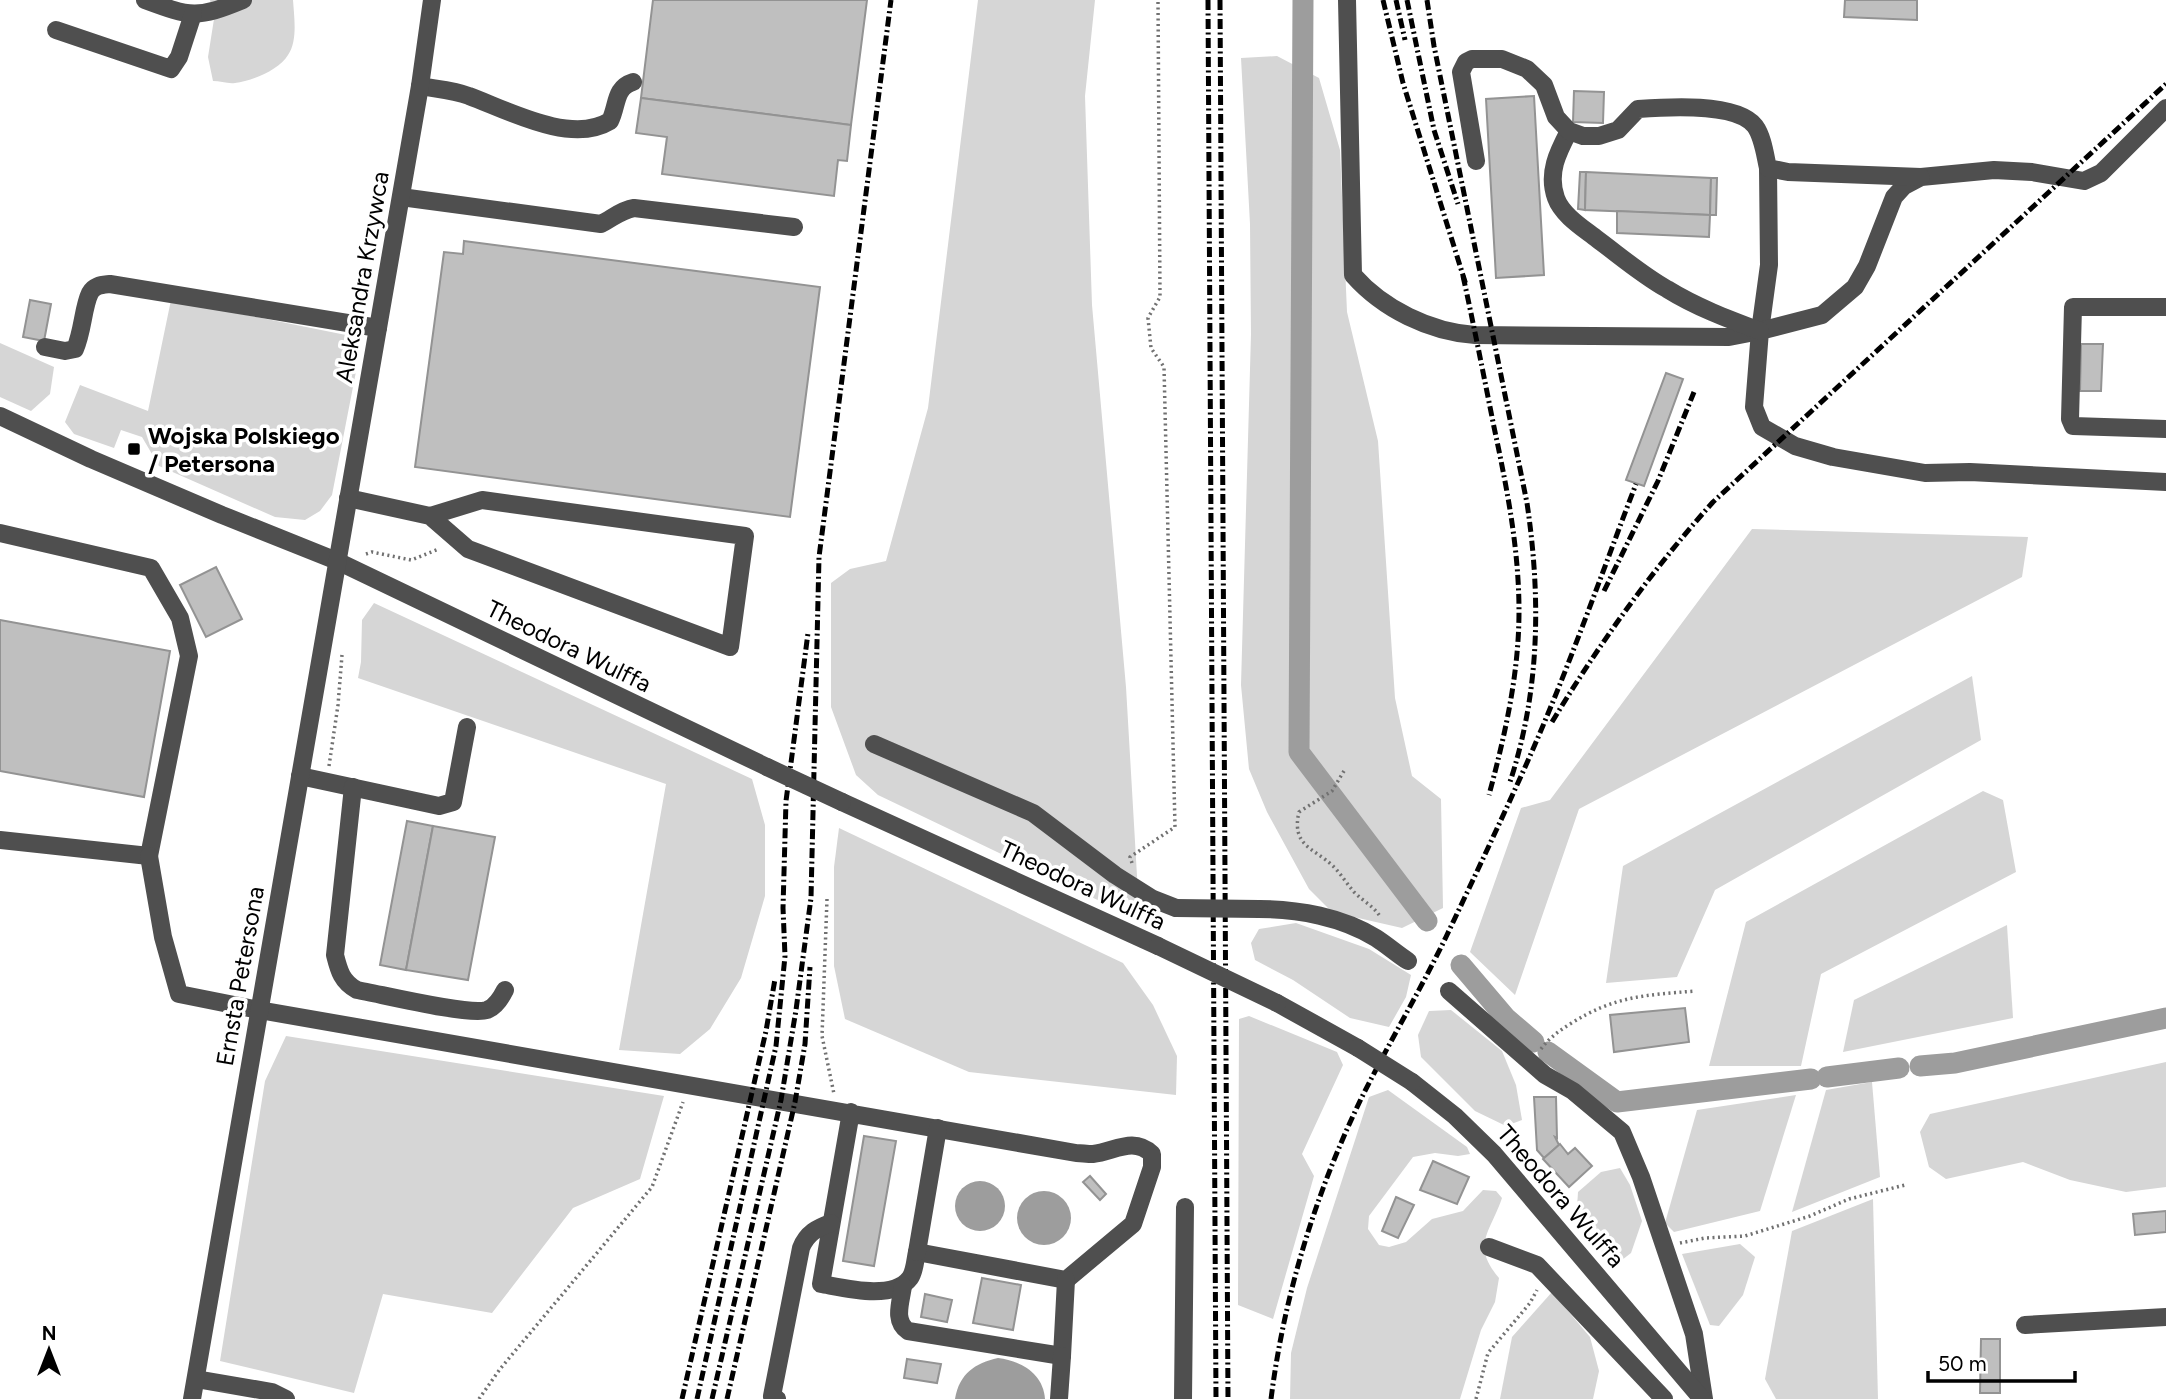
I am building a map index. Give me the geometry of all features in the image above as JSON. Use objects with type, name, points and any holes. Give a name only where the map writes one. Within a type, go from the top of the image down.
[{"type":"street","points":[[145,0],[181,13],[201,15],[243,0]]},
{"type":"street","name":"Aleksandra Krzywca","points":[[337,561],[421,86],[432,0]]},
{"type":"street","points":[[1347,0],[1353,275],[1386,304],[1414,319],[1457,334],[1729,337],[1822,315],[1855,287],[1867,266],[1894,197],[1904,186],[1921,177]]},
{"type":"street","points":[[56,30],[171,69],[179,57],[192,14]]},
{"type":"street","points":[[1476,161],[1461,72],[1466,62],[1472,59],[1502,59],[1527,69],[1544,85],[1556,117],[1569,131],[1583,136],[1598,136],[1618,130],[1638,109],[1718,110],[1745,118],[1756,127],[1768,168],[1769,265],[1759,331],[1754,407],[1762,427],[1796,446],[1833,457],[1925,473],[1970,472],[2166,482]]},
{"type":"street","points":[[421,86],[466,95],[534,123],[591,127],[610,121],[620,89],[633,82]]},
{"type":"street","points":[[1768,168],[1788,172],[1921,177],[1994,170],[2032,172],[2084,181],[2101,173],[2166,108]]},
{"type":"street","points":[[1569,131],[1555,158],[1553,172],[1556,198],[1566,213],[1626,262],[1667,290],[1713,313],[1759,331]]},
{"type":"street","points":[[401,197],[601,224],[623,210],[634,208],[794,227]]},
{"type":"street","points":[[45,347],[65,351],[75,349],[90,292],[97,286],[110,284],[378,328]]},
{"type":"street","points":[[2166,307],[2073,307],[2070,419],[2073,426],[2166,429]]},
{"type":"street","name":"Theodora Wulffa","points":[[0,416],[91,459],[337,561],[767,767],[1158,946],[1277,1003],[1357,1048],[1412,1082],[1455,1116],[1494,1154],[1703,1399]]},
{"type":"street","points":[[348,498],[430,516],[468,550],[730,647],[745,536],[482,500],[430,516]]},
{"type":"street","points":[[0,533],[151,568],[180,618],[189,656],[149,856],[163,937],[179,994],[1076,1153],[1093,1154],[1127,1144],[1144,1147],[1152,1154],[1152,1167],[1133,1224],[1066,1280],[1059,1399]]},
{"type":"street","name":"Ernsta Petersona","points":[[192,1399],[337,561]]},
{"type":"street","points":[[300,776],[439,806],[453,802],[467,727]]},
{"type":"street","points":[[874,744],[1033,813],[1115,875],[1144,894],[1176,908],[1279,909],[1324,917],[1376,938],[1408,961]]},
{"type":"street","points":[[353,787],[335,955],[346,984],[357,990],[467,1011],[486,1010],[499,1002],[505,990]]},
{"type":"street","points":[[0,840],[149,856]]},
{"type":"street","points":[[1449,991],[1545,1075],[1573,1091],[1622,1132],[1641,1177],[1694,1334],[1703,1399]]},
{"type":"street","points":[[844,1111],[821,1284],[869,1292],[903,1286]]},
{"type":"street","points":[[938,1128],[912,1276],[903,1286],[900,1323],[908,1331],[1062,1356]]},
{"type":"street","points":[[1182,1399],[1185,1207]]},
{"type":"street","points":[[774,1398],[800,1248],[805,1237],[831,1223]]},
{"type":"street","points":[[1489,1247],[1538,1265],[1664,1399]]},
{"type":"street","points":[[917,1252],[1066,1280]]},
{"type":"street","points":[[2025,1325],[2166,1317]]},
{"type":"street","points":[[195,1379],[272,1392],[286,1399]]},
{"type":"path","points":[[1144,894],[1130,857],[1175,827],[1164,367],[1151,348],[1148,318],[1160,297],[1158,0]]},
{"type":"path","points":[[337,561],[373,552],[411,560],[459,541]]},
{"type":"path","points":[[326,782],[338,705],[343,644]]},
{"type":"path","points":[[1343,771],[1332,791],[1299,812],[1296,825],[1304,846],[1333,866],[1356,894],[1376,909],[1386,930],[1389,947]]},
{"type":"path","points":[[827,899],[822,1036],[844,1111]]},
{"type":"path","points":[[1532,1062],[1556,1033],[1605,1004],[1637,996],[1696,991]]},
{"type":"path","points":[[479,1399],[499,1369],[652,1187],[690,1084]]},
{"type":"path","points":[[1665,1247],[1705,1238],[1745,1236],[1810,1216],[1849,1199],[1905,1185]]},
{"type":"path","points":[[1476,1399],[1488,1353],[1530,1303],[1546,1273]]},
{"type":"shaded area","points":[[210,0],[293,0],[294,36],[288,55],[272,70],[249,80],[232,83],[213,81],[208,57],[214,19]]},
{"type":"shaded area","points":[[978,0],[1095,0],[1085,96],[1092,305],[1126,687],[1138,893],[1129,915],[878,795],[856,775],[831,707],[831,583],[850,569],[886,561],[928,408]]},
{"type":"shaded area","points":[[1277,56],[1319,78],[1340,150],[1347,312],[1378,441],[1395,698],[1412,776],[1441,799],[1443,908],[1402,928],[1332,912],[1309,889],[1267,812],[1249,769],[1241,685],[1251,334],[1250,224],[1241,58]]},
{"type":"shaded area","points":[[171,300],[346,335],[359,356],[332,495],[320,511],[305,520],[275,517],[159,466],[142,437],[121,430],[114,448],[74,434],[65,422],[80,385],[148,411]]},
{"type":"shaded area","points":[[0,343],[54,367],[50,394],[31,411],[0,397]]},
{"type":"shaded area","points":[[1752,529],[2028,537],[2022,577],[1579,809],[1515,995],[1470,952],[1521,808],[1550,800]]},
{"type":"shaded area","points":[[374,603],[752,779],[765,825],[765,896],[741,978],[710,1029],[680,1054],[619,1050],[666,784],[358,678],[362,620]]},
{"type":"shaded area","points":[[1972,676],[1981,740],[1715,890],[1677,977],[1606,983],[1623,866]]},
{"type":"shaded area","points":[[1983,791],[2003,800],[2016,872],[1821,974],[1801,1066],[1709,1066],[1746,922]]},
{"type":"shaded area","points":[[839,828],[1123,963],[1153,1005],[1177,1056],[1176,1095],[969,1072],[845,1019],[834,966],[834,867]]},
{"type":"shaded area","points":[[1296,923],[1369,949],[1411,975],[1406,997],[1389,1027],[1350,1018],[1293,980],[1255,960],[1251,943],[1259,929]]},
{"type":"shaded area","points":[[2007,925],[2013,1018],[1843,1052],[1854,1000]]},
{"type":"shaded area","points":[[1451,1010],[1502,1051],[1516,1085],[1522,1120],[1506,1126],[1475,1111],[1421,1057],[1418,1035],[1429,1011]]},
{"type":"shaded area","points":[[1249,1016],[1337,1052],[1343,1065],[1302,1154],[1314,1176],[1273,1319],[1238,1305],[1239,1019]]},
{"type":"shaded area","points":[[286,1036],[664,1096],[640,1179],[573,1208],[492,1313],[383,1294],[354,1393],[220,1361],[265,1081]]},
{"type":"shaded area","points":[[2166,1062],[2166,1187],[2126,1192],[2070,1180],[2023,1162],[1946,1179],[1929,1167],[1920,1132],[1930,1114]]},
{"type":"shaded area","points":[[1872,1082],[1880,1177],[1792,1212],[1826,1090]]},
{"type":"shaded area","points":[[1388,1090],[1467,1147],[1470,1154],[1458,1156],[1435,1153],[1413,1157],[1369,1216],[1368,1229],[1379,1245],[1389,1247],[1406,1242],[1432,1219],[1463,1211],[1483,1190],[1496,1191],[1502,1198],[1488,1230],[1484,1247],[1491,1267],[1499,1278],[1495,1302],[1481,1330],[1460,1399],[1290,1399],[1291,1353],[1307,1288],[1369,1097]]},
{"type":"shaded area","points":[[1796,1095],[1760,1211],[1674,1232],[1665,1223],[1697,1110]]},
{"type":"shaded area","points":[[1620,1168],[1630,1185],[1642,1221],[1631,1253],[1618,1263],[1605,1259],[1577,1207],[1578,1192],[1601,1172]]},
{"type":"shaded area","points":[[980,1181],[998,1188],[1005,1206],[998,1224],[980,1231],[962,1224],[955,1206],[962,1188]]},
{"type":"shaded area","points":[[1044,1191],[1063,1199],[1071,1218],[1063,1237],[1044,1245],[1025,1237],[1017,1218],[1025,1199]]},
{"type":"shaded area","points":[[1873,1199],[1878,1399],[1776,1399],[1765,1379],[1792,1231]]},
{"type":"shaded area","points":[[1740,1244],[1755,1257],[1743,1295],[1719,1326],[1710,1325],[1682,1254]]},
{"type":"shaded area","points":[[1552,1292],[1590,1337],[1599,1371],[1593,1399],[1500,1399],[1512,1337]]},
{"type":"shaded area","points":[[998,1358],[1022,1365],[1035,1375],[1045,1399],[955,1399],[960,1383],[969,1371]]},
{"type":"building","points":[[653,0],[867,0],[851,125],[641,98]]},
{"type":"building","points":[[1845,0],[1917,0],[1917,20],[1844,17]]},
{"type":"building","points":[[1574,91],[1604,92],[1603,123],[1573,122]]},
{"type":"building","points":[[1534,96],[1544,275],[1496,278],[1486,99]]},
{"type":"building","points":[[641,98],[851,125],[847,161],[838,160],[834,196],[662,174],[667,137],[636,133]]},
{"type":"building","points":[[1580,172],[1586,172],[1585,210],[1578,209]]},
{"type":"building","points":[[1586,172],[1711,178],[1710,215],[1585,210]]},
{"type":"building","points":[[1711,178],[1717,178],[1716,215],[1710,215]]},
{"type":"building","points":[[1617,211],[1710,215],[1709,237],[1617,233]]},
{"type":"building","points":[[464,241],[820,287],[790,517],[415,467],[444,252],[463,254]]},
{"type":"building","points":[[30,300],[51,304],[44,341],[23,337]]},
{"type":"building","points":[[2081,344],[2103,344],[2101,391],[2080,391]]},
{"type":"building","points":[[1666,373],[1683,379],[1644,486],[1626,480]]},
{"type":"building","points":[[216,567],[242,619],[206,637],[180,585]]},
{"type":"building","points":[[0,620],[170,651],[144,797],[0,771]]},
{"type":"building","points":[[407,821],[433,826],[406,970],[380,965]]},
{"type":"building","points":[[433,826],[495,837],[468,980],[406,970]]},
{"type":"building","points":[[1685,1008],[1689,1042],[1614,1052],[1610,1015]]},
{"type":"building","points":[[1534,1097],[1556,1097],[1557,1138],[1555,1137],[1559,1145],[1544,1158],[1537,1150]]},
{"type":"building","points":[[864,1136],[896,1141],[874,1266],[843,1261]]},
{"type":"building","points":[[1560,1144],[1568,1154],[1575,1148],[1592,1166],[1569,1187],[1543,1159]]},
{"type":"building","points":[[1433,1161],[1469,1177],[1457,1204],[1420,1190]]},
{"type":"building","points":[[1090,1176],[1106,1194],[1100,1200],[1083,1182]]},
{"type":"building","points":[[1396,1197],[1414,1205],[1398,1238],[1382,1231]]},
{"type":"building","points":[[2166,1211],[2166,1232],[2135,1235],[2133,1214]]},
{"type":"building","points":[[982,1278],[1021,1285],[1013,1330],[973,1323]]},
{"type":"building","points":[[925,1294],[952,1300],[947,1322],[921,1317]]},
{"type":"building","points":[[1981,1339],[2000,1339],[2000,1393],[1980,1393]]},
{"type":"building","points":[[907,1359],[941,1364],[937,1383],[904,1378]]},
{"type":"waterway","points":[[1303,0],[1299,752],[1427,921]]},
{"type":"waterway","points":[[1461,965],[1506,1018],[1534,1042]]},
{"type":"waterway","points":[[1920,1066],[1955,1063],[2166,1018]]},
{"type":"waterway","points":[[1548,1052],[1617,1102],[1811,1079]]},
{"type":"waterway","points":[[1827,1077],[1899,1068]]},
{"type":"railway","points":[[712,1399],[781,1100],[811,898],[819,557],[891,0]]},
{"type":"railway","points":[[1208,0],[1216,1399]]},
{"type":"railway","points":[[1220,0],[1228,1399]]},
{"type":"railway","points":[[1383,0],[1403,83],[1466,285]]},
{"type":"railway","points":[[1396,0],[1405,40]]},
{"type":"railway","points":[[1407,0],[1434,130],[1458,204]]},
{"type":"railway","points":[[1427,0],[1532,538],[1536,609],[1532,678],[1520,747],[1510,782]]},
{"type":"railway","points":[[1552,722],[1627,608],[1713,502],[2166,84]]},
{"type":"railway","points":[[1463,276],[1508,496],[1518,588],[1514,681],[1489,795]]},
{"type":"railway","points":[[1604,591],[1658,481],[1694,392]]},
{"type":"railway","points":[[1271,1399],[1293,1284],[1315,1209],[1329,1173],[1360,1101],[1446,937],[1526,765],[1636,484]]},
{"type":"railway","points":[[697,1399],[776,1046],[785,956],[783,908],[786,801],[808,633]]},
{"type":"railway","points":[[727,1399],[795,1102],[805,1044],[810,967]]},
{"type":"railway","points":[[682,1399],[766,1031],[775,979]]},
{"type":"place","name":"Wojska Polskiego / Petersona","points":[[134,449]]}]
